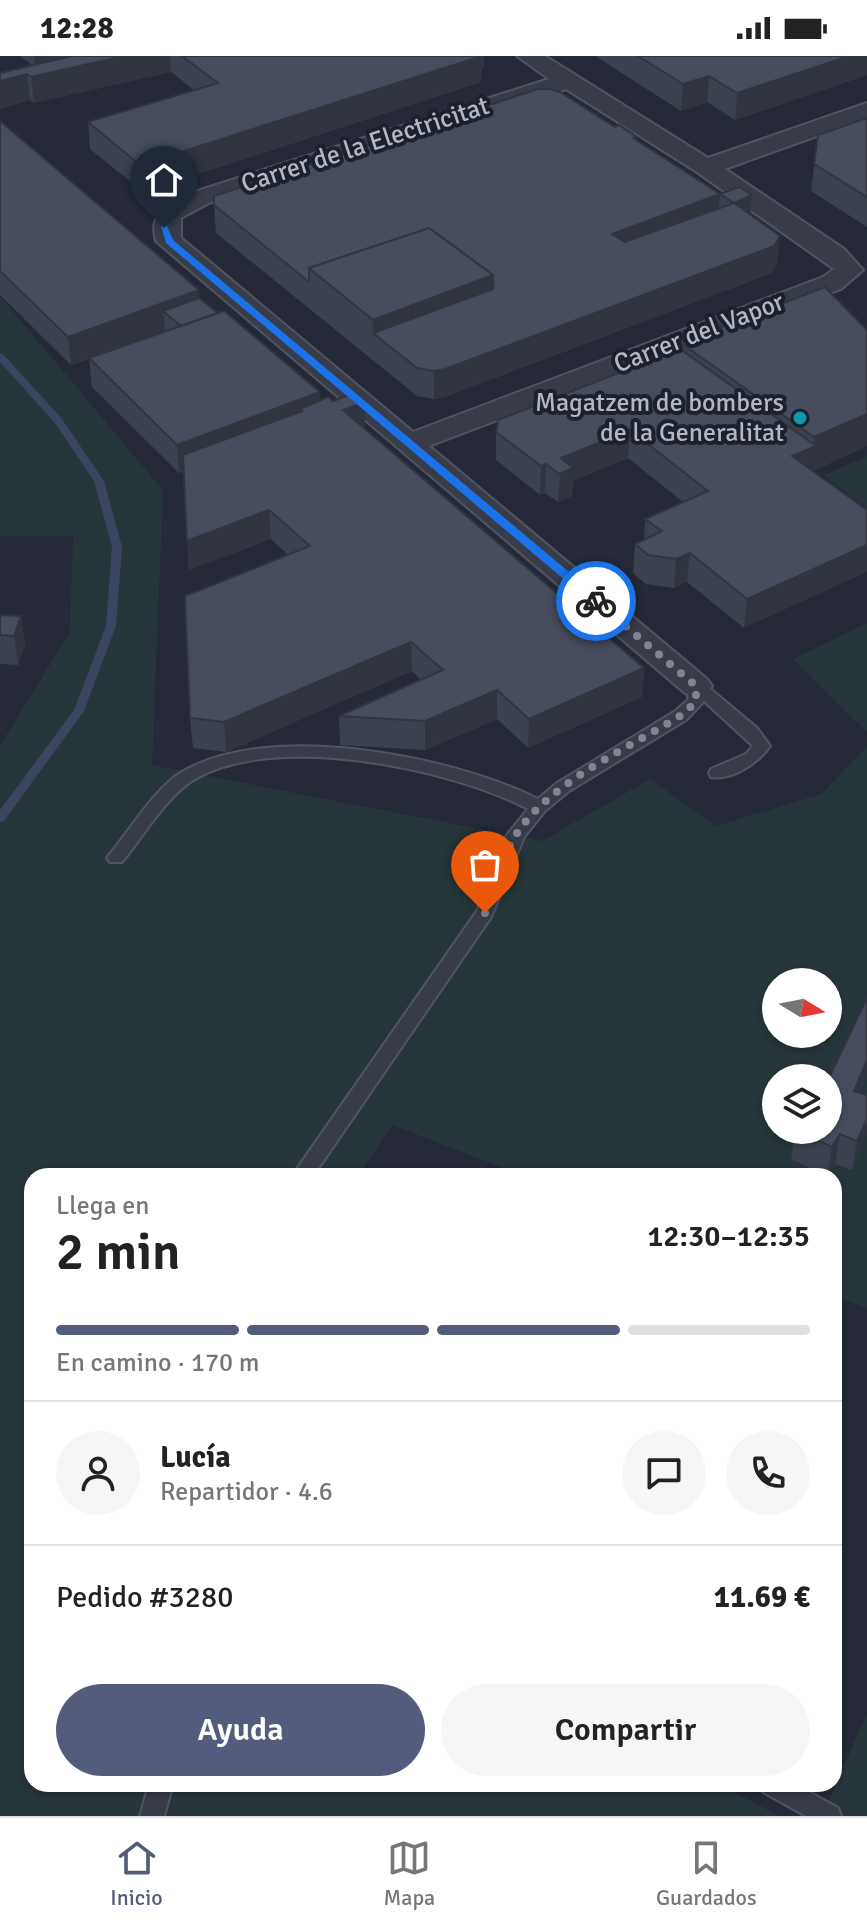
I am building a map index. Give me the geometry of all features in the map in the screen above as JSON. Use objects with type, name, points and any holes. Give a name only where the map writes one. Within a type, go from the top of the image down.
[{"type":"street","points":[[529,56],[706,167],[867,110]]},
{"type":"street","name":"Carrer de la Electricitat","points":[[411,443],[169,241],[164,228],[168,217],[176,209],[200,198],[567,81]]},
{"type":"street","name":"Carrer del Vapor","points":[[411,443],[832,283],[850,270],[835,255],[706,167]]},
{"type":"street","points":[[411,443],[696,686]]},
{"type":"lane","points":[[696,686],[751,732],[762,746],[752,758],[717,773]]},
{"type":"lane","points":[[308,1168],[485,913],[516,835],[539,807],[563,787],[680,716],[696,702],[696,686]]},
{"type":"lane","points":[[116,858],[187,775],[223,763],[257,757],[324,751],[396,760],[505,787],[539,807]]},
{"type":"lane","points":[[152,1816],[159,1792]]},
{"type":"lane","points":[[786,1792],[829,1816]]},
{"type":"shaded area","points":[[0,296],[163,490],[152,765],[542,841],[650,779],[716,826],[821,794],[867,747],[867,1308],[842,1299],[842,1168],[503,1168],[392,1125],[363,1168],[24,1168],[24,1792],[734,1792],[780,1816],[0,1816],[0,745],[70,632],[73,536],[0,536]]},
{"type":"shaded area","points":[[867,456],[867,508],[823,475]]},
{"type":"shaded area","points":[[867,623],[867,732],[793,659]]},
{"type":"shaded area","points":[[867,1713],[867,1816],[822,1816],[832,1792],[842,1792],[842,1770]]},
{"type":"building","points":[[72,56],[124,56],[0,81],[0,73]]},
{"type":"building","points":[[182,56],[482,56],[140,165],[88,122],[218,83]]},
{"type":"building","points":[[638,56],[849,56],[737,93],[709,76],[683,84]]},
{"type":"building","points":[[538,89],[560,92],[615,127],[619,125],[637,137],[633,138],[720,194],[612,234],[625,242],[734,203],[780,236],[774,246],[434,371],[417,368],[373,333],[493,289],[493,275],[429,228],[309,268],[309,282],[214,205],[214,196]]},
{"type":"building","points":[[867,118],[867,197],[814,164],[818,135]]},
{"type":"building","points":[[0,121],[199,290],[68,337],[0,271]]},
{"type":"building","points":[[739,187],[752,195],[734,203],[720,194]]},
{"type":"building","points":[[429,228],[493,275],[373,320],[309,268]]},
{"type":"building","name":"Magatzem de bombers de la Generalitat","points":[[825,287],[867,330],[867,414],[814,437],[681,343]]},
{"type":"building","points":[[199,298],[218,313],[181,326],[163,311]]},
{"type":"building","points":[[224,311],[320,392],[177,445],[89,358]]},
{"type":"building","points":[[680,349],[816,446],[792,456],[867,510],[867,545],[747,599],[690,553],[676,559],[648,555],[635,544],[662,531],[645,519],[708,491],[630,430],[561,458],[573,468],[559,474],[546,464],[541,466],[496,432],[498,420]]},
{"type":"building","points":[[354,393],[365,402],[343,410],[644,668],[529,719],[497,690],[425,721],[339,716],[443,670],[411,642],[224,722],[190,718],[185,596],[310,546],[269,510],[187,541],[183,455],[302,411],[300,409],[328,397],[333,401]]},
{"type":"building","points":[[0,615],[21,616],[14,636],[0,635]]},
{"type":"building","points":[[867,998],[867,1060],[854,1091],[867,1095],[867,1119],[857,1141],[842,1135],[842,1064],[836,1064]]},
{"type":"waterway","points":[[0,356],[59,421],[99,481],[117,547],[111,626],[79,711],[0,818]]},
{"type":"way so far","points":[[485,913],[516,835],[539,807],[563,787],[680,716],[696,702],[696,686],[596,601]]},
{"type":"place","name":"Magatzem de bombers de la Generalitat","points":[[800,418]]},
{"type":"route","points":[[164,228],[169,241],[596,601]]}]
